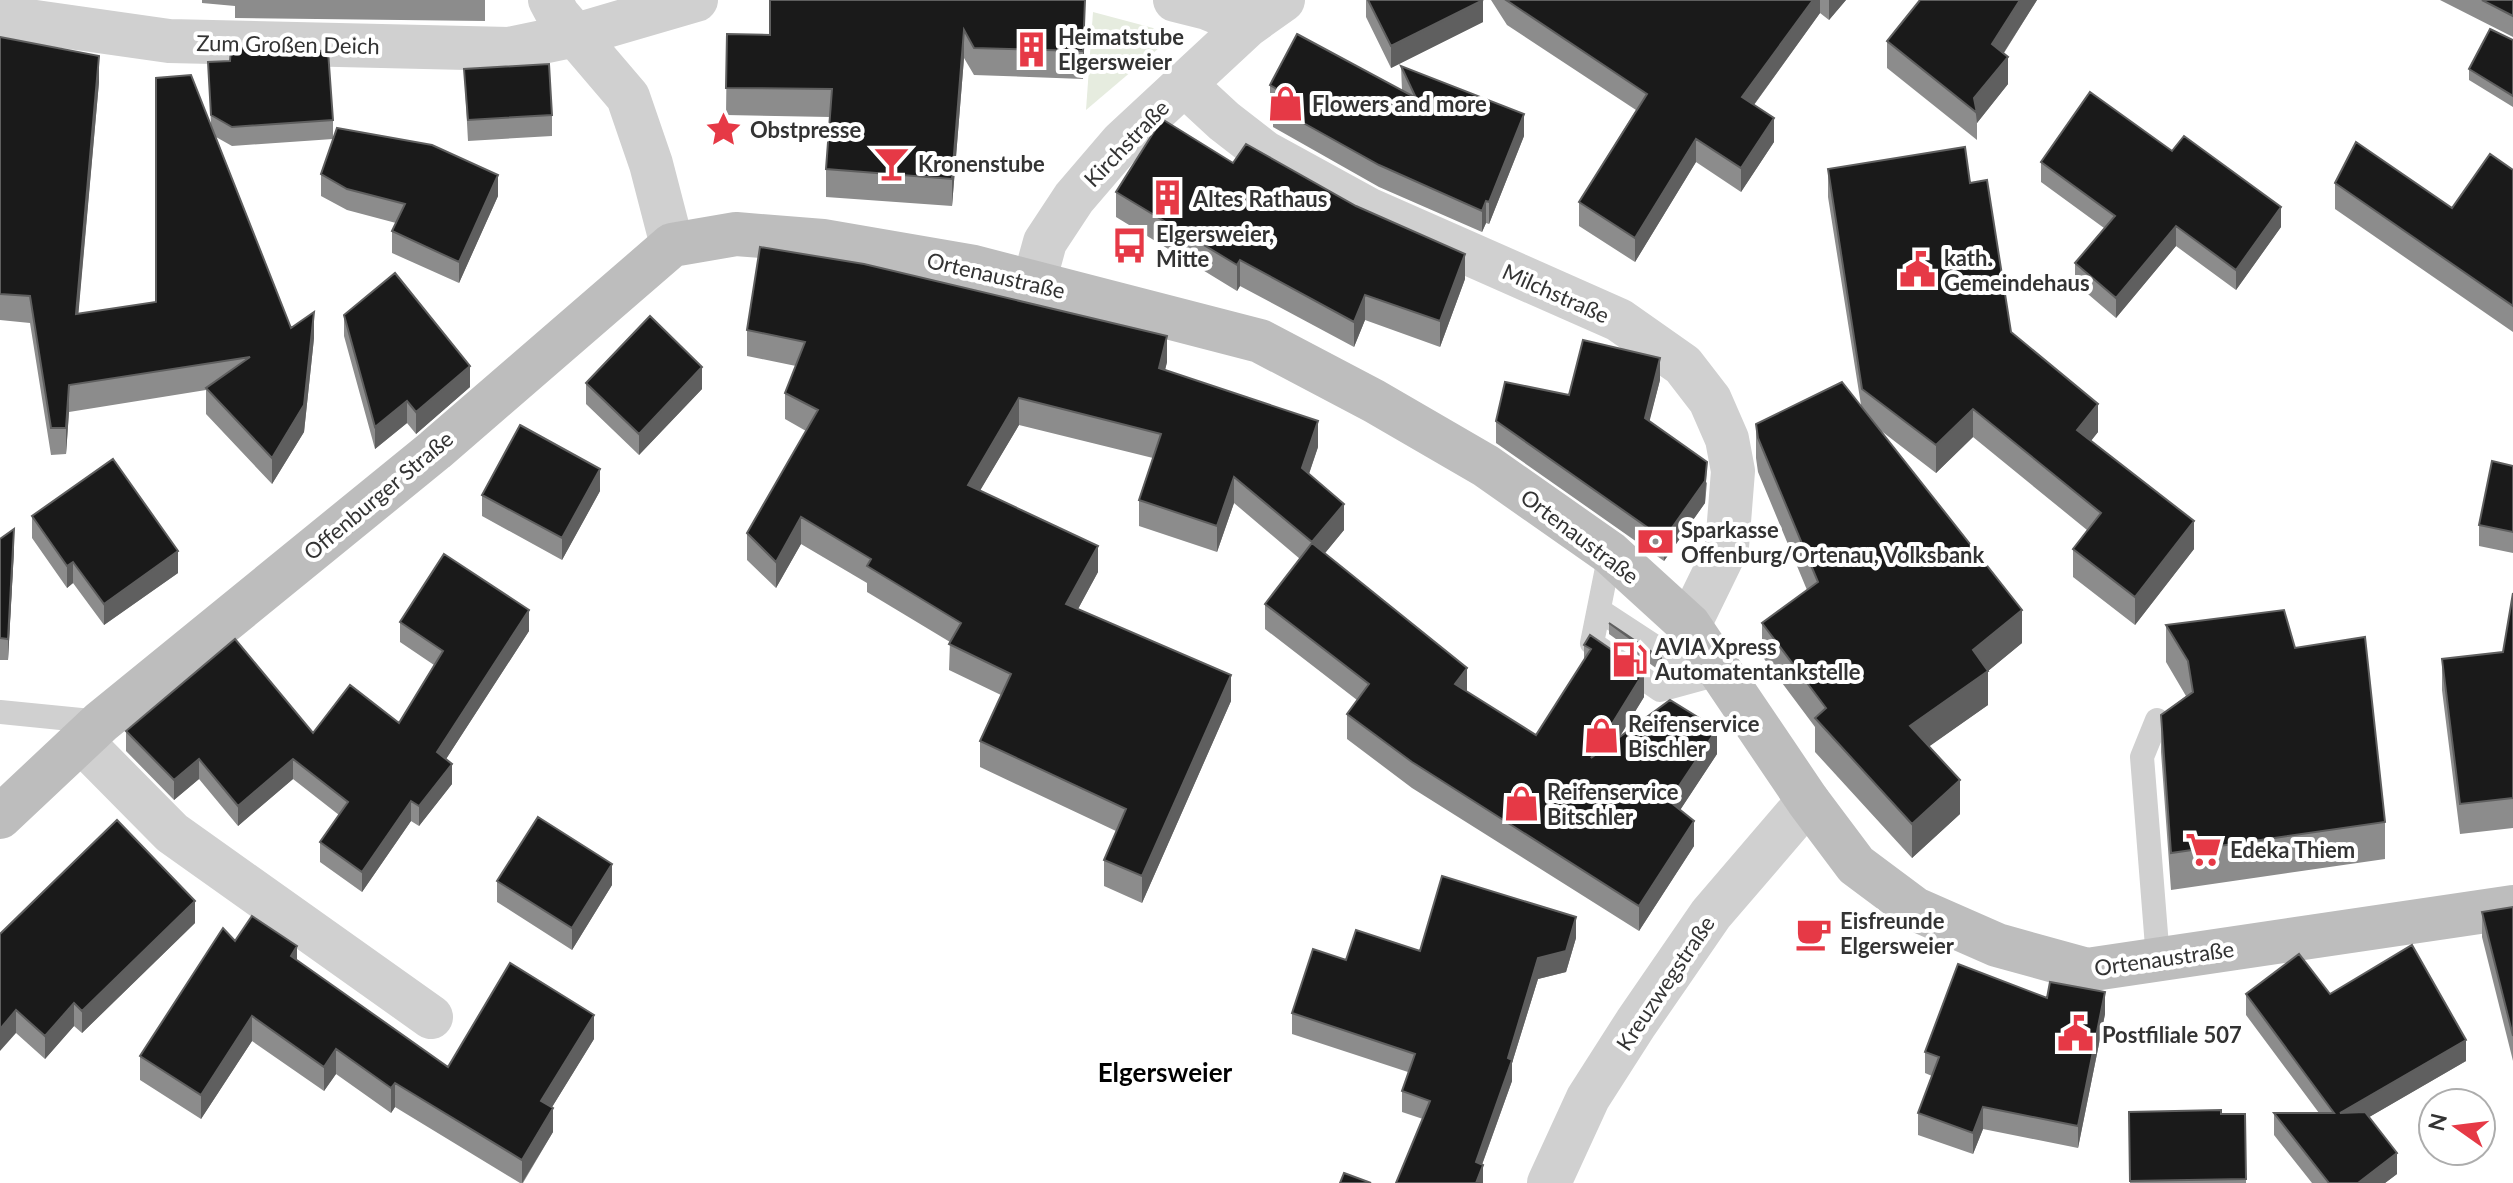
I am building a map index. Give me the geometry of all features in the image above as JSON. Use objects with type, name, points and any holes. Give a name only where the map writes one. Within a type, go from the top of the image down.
[{"type":"street","points":[[550,0],[558,15],[628,97],[651,164],[672,245]]},
{"type":"street","points":[[576,35],[696,0]]},
{"type":"street","points":[[1175,0],[1207,8],[1248,25]]},
{"type":"street","name":"Kirchstraße","points":[[1034,282],[1045,242],[1074,198],[1122,142],[1248,25],[1283,0]]},
{"type":"street","name":"Zum Großen Deich","points":[[25,13],[169,41],[509,49],[576,35]]},
{"type":"street","name":"Milchstraße","points":[[1184,84],[1264,152],[1368,209],[1619,320],[1683,365],[1710,400],[1727,439],[1733,471],[1727,547],[1689,625]]},
{"type":"street","name":"Ortenaustraße","points":[[672,245],[736,234],[823,241],[974,267],[1260,341],[1374,401],[1486,466],[1610,553],[1689,625],[1712,676],[1856,865],[1915,909],[1997,945],[2087,970],[2513,907]]},
{"type":"street","name":"Offenburger Straße","points":[[0,817],[91,732],[435,450],[672,245]]},
{"type":"street","points":[[91,732],[172,833],[431,1017]]},
{"type":"street","name":"Kreuzwegstraße","points":[[1549,1183],[1588,1098],[1636,1023],[1711,914],[1808,801]]},
{"type":"lane","points":[[1610,553],[1592,643],[1660,690],[1712,676]]},
{"type":"lane","points":[[1599,610],[1712,676]]},
{"type":"lane","points":[[0,712],[91,732]]},
{"type":"lane","points":[[2157,720],[2142,757],[2158,959]]},
{"type":"shaded area","points":[[1093,12],[1153,28],[1160,35],[1159,48],[1086,110]]},
{"type":"building","points":[[770,0],[1085,0],[1083,51],[974,48],[964,30],[952,179],[826,169],[832,89],[726,88],[727,34],[770,35]]},
{"type":"building","points":[[1368,0],[1483,0],[1391,46]]},
{"type":"building","points":[[1506,0],[1813,0],[1742,97],[1774,118],[1741,168],[1696,139],[1635,238],[1579,202],[1647,94]]},
{"type":"building","points":[[1920,0],[2020,0],[1992,44],[2008,57],[1974,98],[1977,113],[1887,41]]},
{"type":"building","points":[[2482,0],[2513,0],[2513,16]]},
{"type":"building","points":[[2490,29],[2513,40],[2513,96],[2469,69]]},
{"type":"building","points":[[1297,34],[1416,98],[1401,66],[1524,114],[1489,202],[1486,201],[1482,211],[1379,165],[1273,106],[1282,92],[1270,85]]},
{"type":"building","points":[[0,37],[99,56],[76,314],[156,302],[156,78],[191,75],[291,328],[314,312],[304,405],[272,458],[206,388],[250,357],[69,385],[66,428],[51,428],[30,296],[0,294]]},
{"type":"building","points":[[231,48],[328,51],[333,120],[232,127],[211,115],[208,62],[230,61]]},
{"type":"building","points":[[549,64],[552,115],[468,120],[464,69]]},
{"type":"building","points":[[2090,92],[2172,151],[2184,136],[2281,207],[2236,270],[2176,226],[2116,298],[2075,263],[2115,216],[2041,162]]},
{"type":"building","points":[[1162,119],[1233,163],[1246,144],[1356,206],[1465,254],[1440,321],[1365,295],[1354,322],[1240,260],[1237,265],[1116,192]]},
{"type":"building","points":[[337,128],[432,145],[498,175],[459,262],[392,231],[405,204],[347,189],[321,174]]},
{"type":"building","points":[[2356,142],[2452,208],[2490,154],[2513,170],[2513,306],[2335,183]]},
{"type":"building","points":[[1965,147],[1970,183],[1987,180],[2011,332],[2098,404],[2077,430],[2194,521],[2135,597],[2073,549],[2101,513],[1973,409],[1936,445],[1862,389],[1828,169]]},
{"type":"building","points":[[760,247],[864,264],[1167,336],[1159,368],[1318,421],[1302,468],[1344,504],[1312,542],[1234,477],[1217,526],[1139,500],[1161,434],[1019,398],[968,485],[1098,546],[1066,604],[1231,675],[1142,876],[1104,860],[1126,809],[980,741],[1011,674],[949,644],[961,623],[867,566],[871,559],[801,517],[776,562],[747,533],[818,410],[785,393],[805,342],[747,330]]},
{"type":"building","points":[[395,273],[470,366],[416,412],[407,401],[375,427],[344,315]]},
{"type":"building","points":[[650,316],[702,367],[639,434],[586,383]]},
{"type":"building","points":[[1583,340],[1660,358],[1645,418],[1707,462],[1705,481],[1664,539],[1496,421],[1505,382],[1569,395]]},
{"type":"building","points":[[1842,382],[2022,610],[1973,650],[1988,671],[1910,726],[1960,780],[1912,824],[1815,718],[1826,708],[1762,623],[1818,582],[1758,438],[1756,424]]},
{"type":"building","points":[[520,425],[600,469],[562,538],[482,495]]},
{"type":"building","points":[[113,459],[178,551],[104,604],[73,562],[67,566],[32,516]]},
{"type":"building","points":[[2492,461],[2513,466],[2513,532],[2479,525]]},
{"type":"building","points":[[14,529],[8,639],[0,638],[0,539]]},
{"type":"building","points":[[1312,543],[1467,668],[1455,684],[1536,735],[1591,649],[1584,645],[1590,635],[1644,672],[1591,758],[1670,700],[1717,729],[1669,801],[1694,821],[1639,906],[1412,762],[1347,714],[1369,684],[1265,604]]},
{"type":"building","points":[[444,554],[529,610],[437,752],[452,764],[419,806],[411,801],[362,872],[320,842],[348,802],[293,759],[238,806],[199,759],[174,780],[126,731],[235,639],[313,733],[350,685],[399,723],[443,651],[400,622]]},
{"type":"building","points":[[2513,593],[2513,798],[2460,804],[2442,659],[2503,652]]},
{"type":"building","points":[[2284,610],[2295,648],[2365,637],[2385,822],[2171,853],[2161,715],[2193,692],[2188,661],[2166,625]]},
{"type":"building","points":[[1609,623],[1661,658],[1660,660]]},
{"type":"building","points":[[538,817],[612,864],[572,928],[497,881]]},
{"type":"building","points":[[117,820],[195,901],[82,1011],[74,1003],[45,1036],[16,1010],[0,1029],[0,934]]},
{"type":"building","points":[[1442,876],[1576,917],[1566,951],[1538,958],[1508,1058],[1512,1060],[1476,1162],[1483,1165],[1476,1183],[1396,1183],[1430,1101],[1402,1091],[1415,1054],[1292,1013],[1313,949],[1346,960],[1356,930],[1420,951]]},
{"type":"building","points":[[2513,907],[2513,1036],[2482,912]]},
{"type":"building","points":[[252,916],[297,946],[291,956],[448,1067],[510,963],[594,1015],[541,1101],[553,1108],[522,1160],[395,1083],[391,1088],[336,1049],[324,1067],[252,1016],[201,1095],[140,1056],[223,928],[235,941]]},
{"type":"building","points":[[2412,945],[2466,1040],[2340,1113],[2365,1112],[2397,1153],[2358,1183],[2329,1183],[2274,1113],[2334,1113],[2246,994],[2299,954],[2330,994]]},
{"type":"building","points":[[1958,964],[2047,998],[2050,982],[2105,992],[2078,1126],[1983,1107],[1973,1133],[1918,1113],[1939,1057],[1925,1052]]},
{"type":"building","points":[[2221,1110],[2221,1114],[2245,1114],[2246,1179],[2130,1181],[2129,1112]]},
{"type":"building","points":[[1344,1173],[1371,1183],[1340,1183]]},
{"type":"place","name":"Heimatstube Elgersweier","points":[[1032,49]]},
{"type":"place","name":"Flowers and more","points":[[1286,103]]},
{"type":"place","name":"Obstpresse","points":[[724,129]]},
{"type":"place","name":"Kronenstube","points":[[892,163]]},
{"type":"place","name":"Altes Rathaus","points":[[1167,198]]},
{"type":"place","name":"Elgersweier, Mitte","points":[[1130,246]]},
{"type":"place","name":"kath. Gemeindehaus","points":[[1918,270]]},
{"type":"place","name":"Sparkasse Offenburg/Ortenau, Volksbank","points":[[1655,542]]},
{"type":"place","name":"AVIA Xpress Automatentankstelle","points":[[1629,659]]},
{"type":"place","name":"Reifenservice Bischler","points":[[1602,736]]},
{"type":"place","name":"Reifenservice Bitschler","points":[[1521,804]]},
{"type":"place","name":"Edeka Thiem","points":[[2204,849]]},
{"type":"place","name":"Eisfreunde Elgersweier","points":[[1814,933]]},
{"type":"place","name":"Postfiliale 507","points":[[2076,1034]]},
{"type":"district","name":"Elgersweier","points":[[1165,1072]]}]
